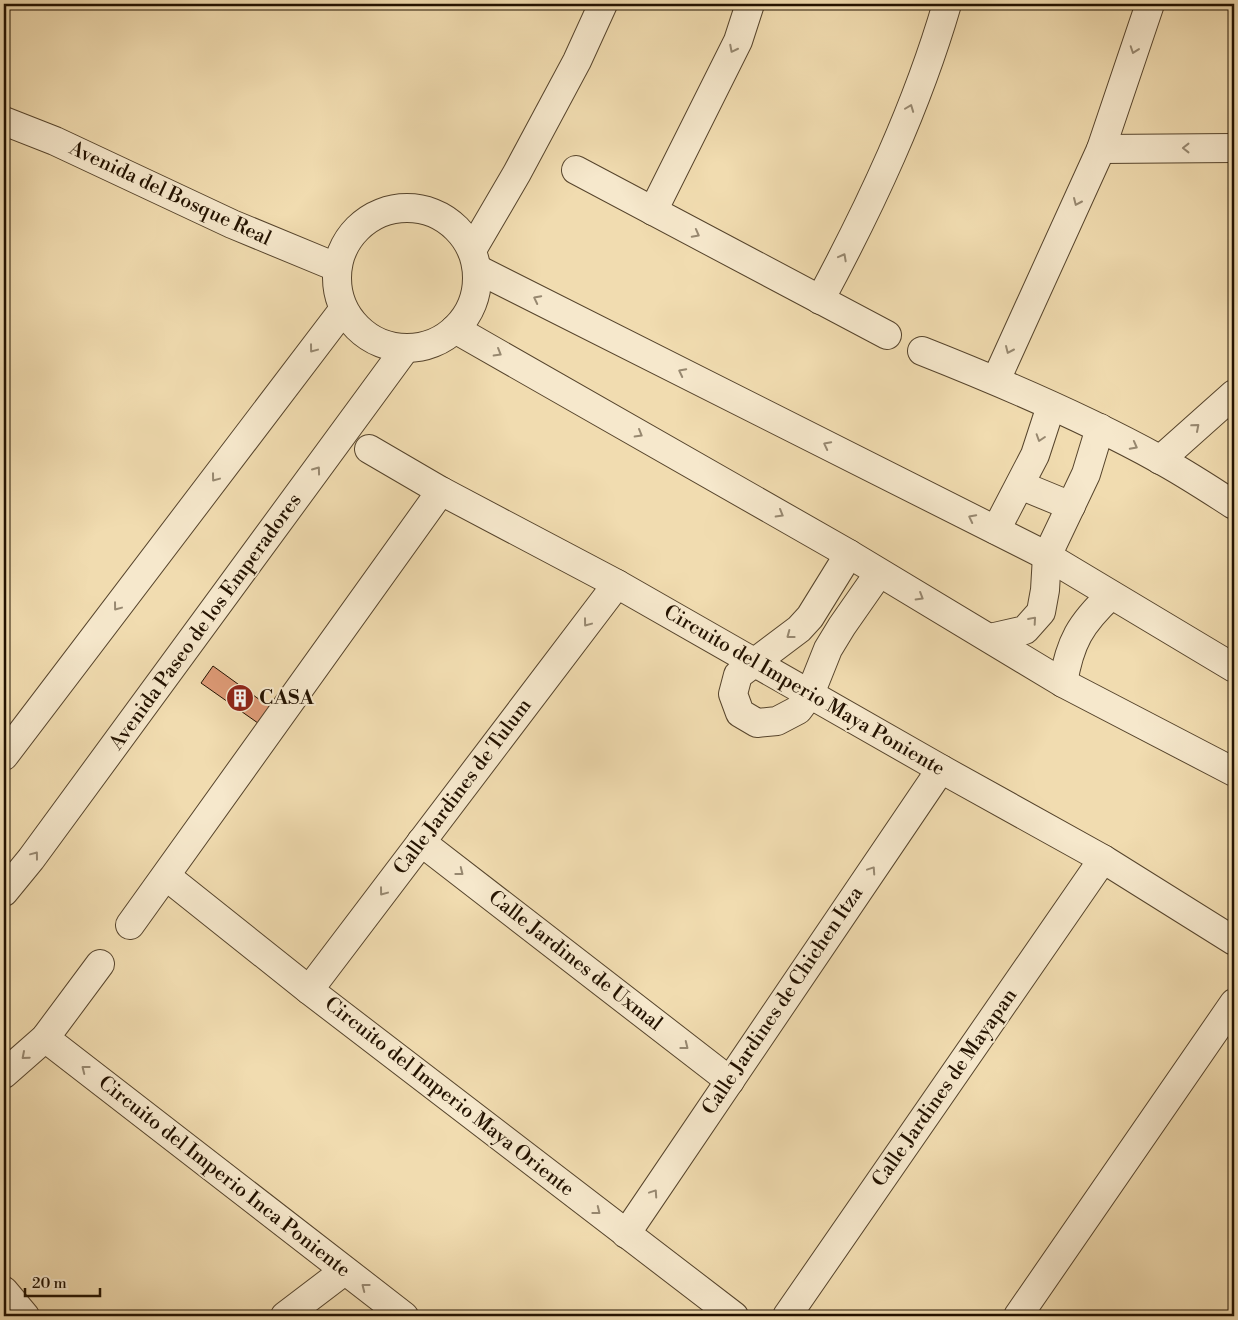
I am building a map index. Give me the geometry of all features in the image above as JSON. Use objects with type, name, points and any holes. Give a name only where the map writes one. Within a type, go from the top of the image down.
[{"type":"street","points":[[474,260],[517,173],[577,61],[603,4]]},
{"type":"street","points":[[653,211],[738,41],[750,4]]},
{"type":"street","points":[[820,300],[854,237],[892,155],[948,4]]},
{"type":"street","points":[[996,380],[1101,148],[1150,4]]},
{"type":"street","name":"Avenida del Bosque Real","points":[[4,120],[56,141],[232,224],[336,267]]},
{"type":"street","points":[[1101,148],[1234,148]]},
{"type":"street","points":[[576,170],[887,335]]},
{"type":"street","points":[[398,208],[428,210],[454,226],[474,260],[476,291],[468,312],[455,329],[441,340],[424,347],[405,349],[386,346],[369,338],[354,326],[343,310],[336,267],[347,239],[369,218],[398,208]]},
{"type":"street","points":[[474,260],[1047,556],[1234,668]]},
{"type":"street","points":[[4,756],[343,310]]},
{"type":"street","points":[[455,329],[850,554],[1063,683],[1234,772]]},
{"type":"street","name":"Avenida Paseo de los Emperadores","points":[[4,892],[32,859],[405,349]]},
{"type":"street","points":[[922,351],[996,380],[1100,428],[1160,460],[1234,505]]},
{"type":"street","points":[[1160,460],[1234,394]]},
{"type":"street","points":[[996,530],[1034,455],[1051,406]]},
{"type":"street","points":[[990,638],[1025,630],[1041,612],[1045,590],[1047,556],[1086,474],[1100,428]]},
{"type":"street","name":"Circuito del Imperio Maya Poniente","points":[[369,449],[441,491],[617,584],[940,769],[1103,859],[1234,941]]},
{"type":"street","points":[[1020,485],[1071,506]]},
{"type":"street","points":[[130,924],[441,491]]},
{"type":"street","points":[[850,554],[810,617],[799,629],[738,675],[732,694],[740,713],[757,723],[777,721],[798,710],[810,694],[828,649],[879,573]]},
{"type":"street","name":"Calle Jardines de Tulum","points":[[309,990],[617,584]]},
{"type":"street","points":[[1063,683],[1068,658],[1077,634],[1092,613],[1111,595]]},
{"type":"street","points":[[815,608],[842,626]]},
{"type":"street","name":"Calle Jardines de Chichen Itza","points":[[626,1234],[940,769]]},
{"type":"street","name":"Calle Jardines de Uxmal","points":[[421,842],[730,1081]]},
{"type":"street","name":"Calle Jardines de Mayapan","points":[[787,1316],[1103,859]]},
{"type":"street","name":"Circuito del Imperio Maya Oriente","points":[[166,876],[309,990],[734,1316]]},
{"type":"street","points":[[4,1074],[45,1038],[100,964]]},
{"type":"street","points":[[1018,1316],[1234,1003]]},
{"type":"street","name":"Circuito del Imperio Inca Poniente","points":[[45,1038],[404,1316]]},
{"type":"street","points":[[285,1316],[344,1270]]},
{"type":"street","points":[[4,1291],[26,1316]]},
{"type":"path","points":[[4,1098],[4,1109]]},
{"type":"building","name":"CASA","points":[[213,666],[278,713],[265,728],[201,683]]},
{"type":"place","name":"CASA","points":[[240,698]]}]
